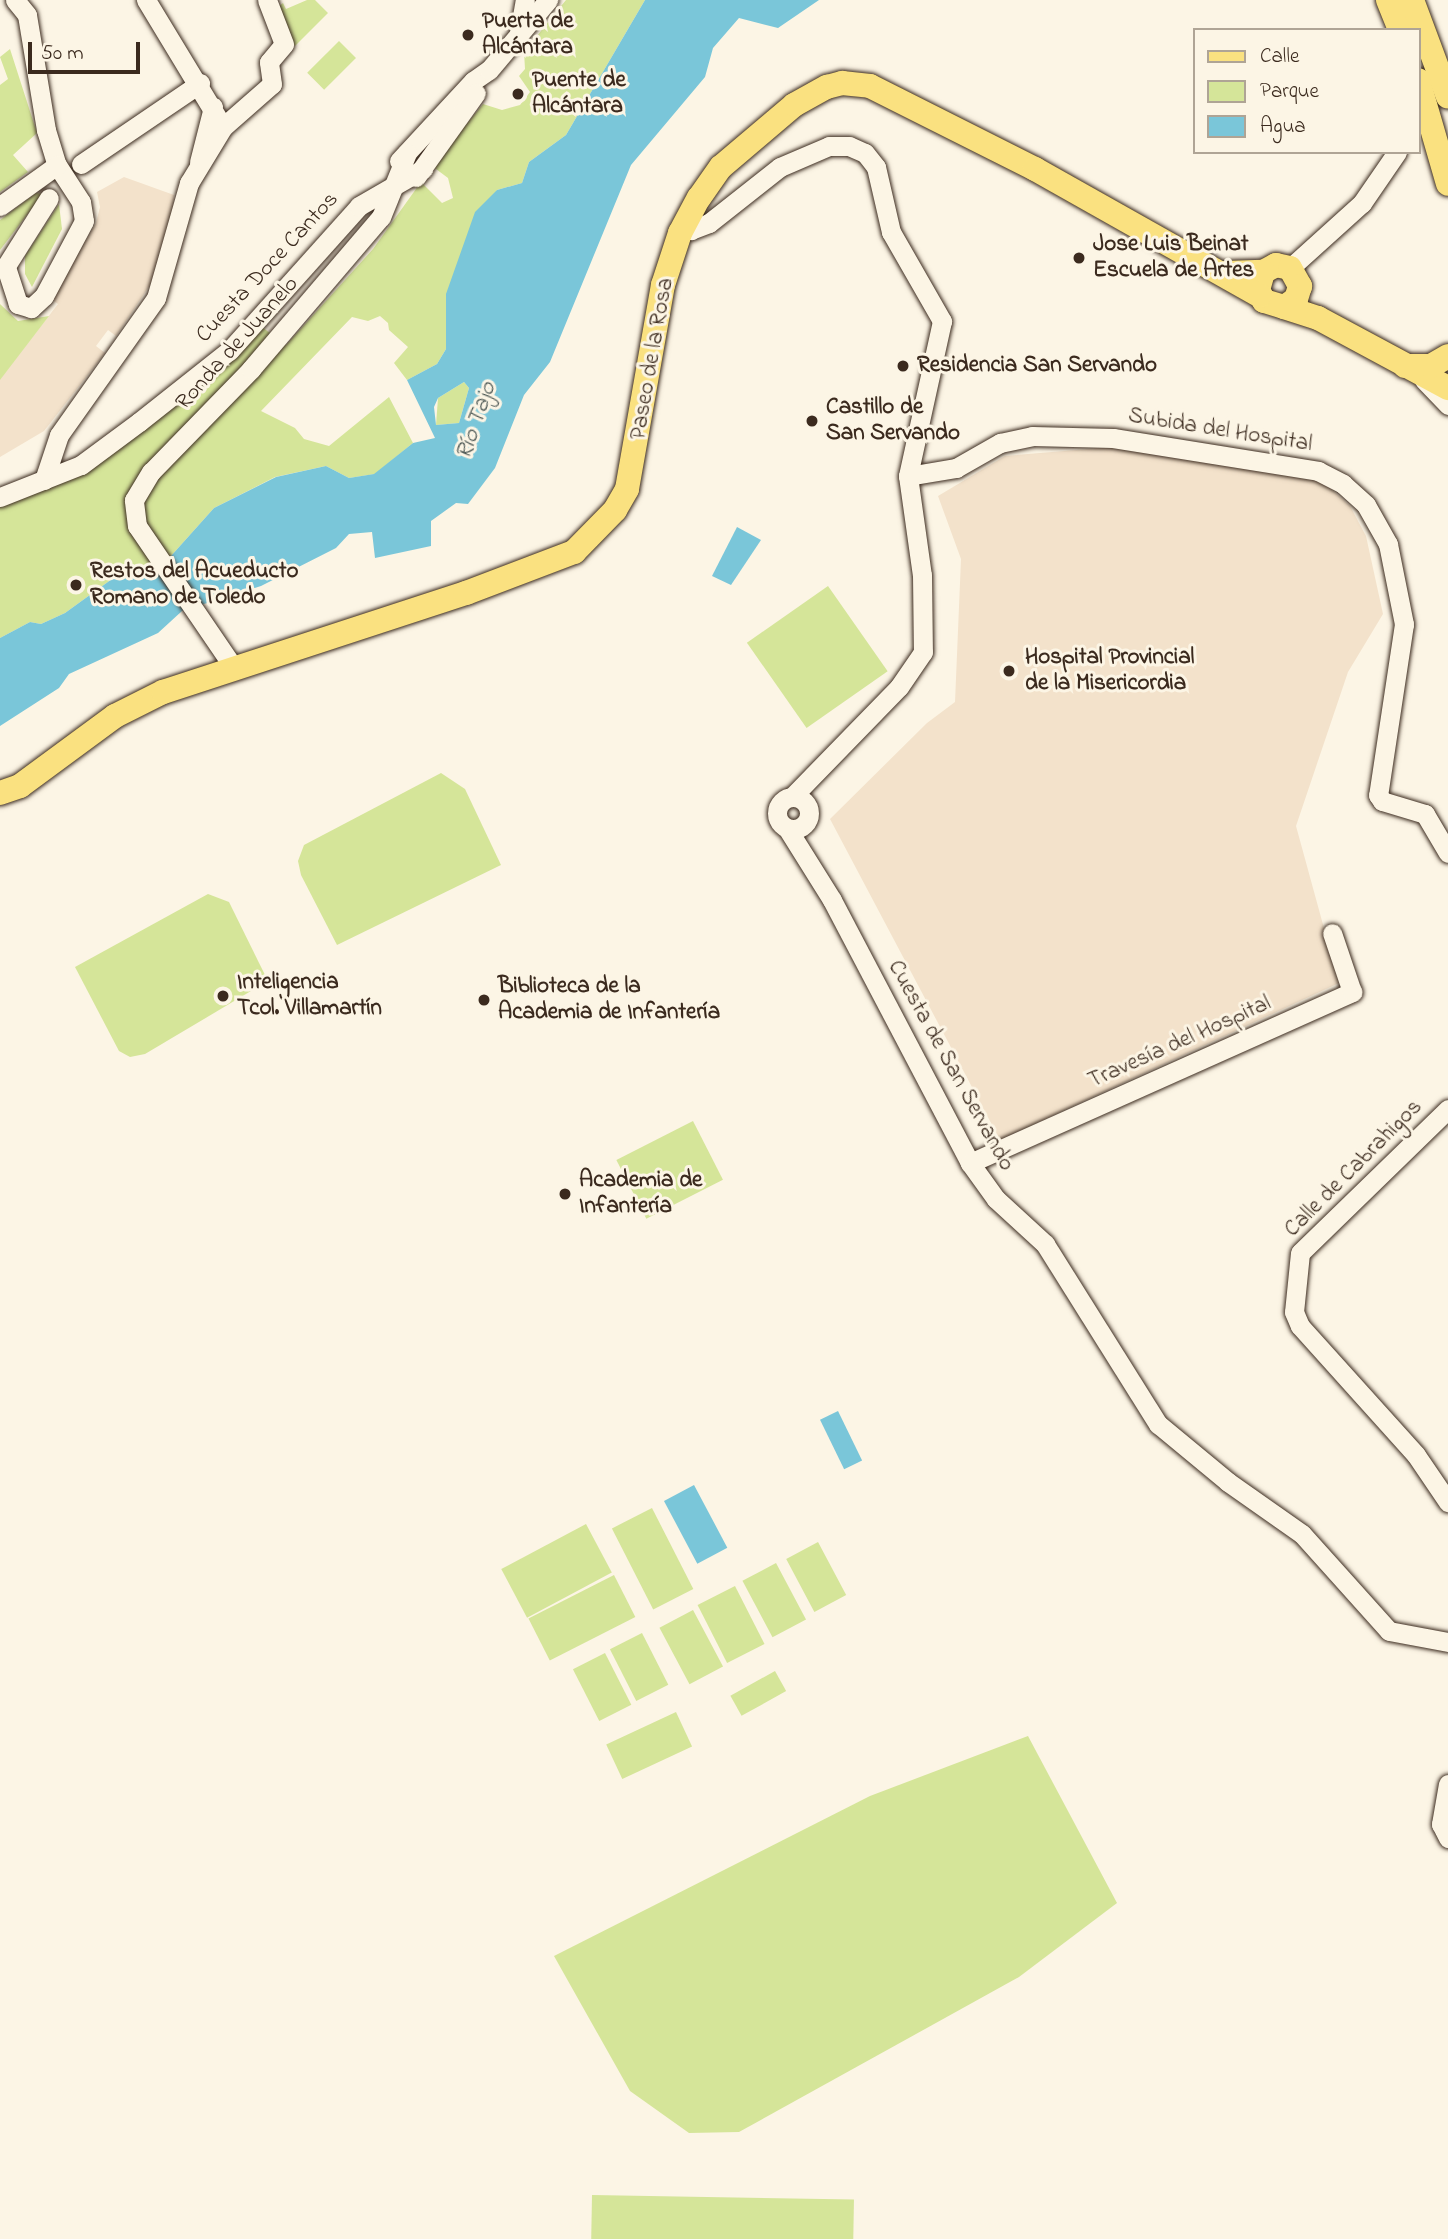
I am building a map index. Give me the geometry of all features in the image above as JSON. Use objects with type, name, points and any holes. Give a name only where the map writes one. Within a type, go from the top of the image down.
[{"type":"main road","points":[[1388,0],[1399,28]]},
{"type":"main road","points":[[1412,0],[1448,97]]},
{"type":"main road","name":"Paseo de la Rosa","points":[[0,793],[20,786],[122,712],[194,679],[548,564],[574,552],[596,532],[627,489],[635,465],[653,330],[684,227],[721,167],[794,105],[827,87],[856,82],[1035,169],[1224,273],[1261,284]]},
{"type":"main road","points":[[1420,87],[1448,184]]},
{"type":"main road","name":"Paseo de la Rosa","points":[[1261,284],[1276,265],[1295,277]]},
{"type":"main road","points":[[1283,307],[1296,299],[1295,277]]},
{"type":"main road","points":[[1295,277],[1318,318]]},
{"type":"main road","name":"Paseo de la Rosa","points":[[1261,284],[1270,305],[1318,318],[1448,388]]},
{"type":"main road","points":[[1410,369],[1431,366],[1448,356]]},
{"type":"street","points":[[15,0],[27,15],[46,130],[58,165],[81,202],[84,221],[44,296],[31,308],[18,304],[6,266],[49,198]]},
{"type":"street","points":[[146,0],[213,107],[215,131]]},
{"type":"street","points":[[44,480],[59,435],[156,298],[199,162],[215,131],[272,84],[269,62],[284,44],[267,0]]},
{"type":"street","points":[[519,36],[525,0]]},
{"type":"street","points":[[381,217],[423,169],[489,70],[548,0]]},
{"type":"street","points":[[359,205],[473,81],[489,70]]},
{"type":"street","points":[[81,164],[200,83]]},
{"type":"street","points":[[684,227],[700,228],[755,183],[829,146],[849,146],[865,153],[876,167],[891,232],[942,320],[908,476],[922,575],[923,652],[899,687],[820,770],[799,800],[795,827],[803,855],[832,900]]},
{"type":"street","name":"Ronda de Juanelo","points":[[234,667],[219,639],[142,534],[133,508],[151,472],[251,369],[381,217],[407,153]]},
{"type":"street","points":[[1295,277],[1363,203],[1396,154]]},
{"type":"street","points":[[0,206],[58,165]]},
{"type":"street","name":"Cuesta Doce Cantos","points":[[0,498],[81,465],[230,350],[359,205],[423,169]]},
{"type":"street","name":"Paseo de la Rosa","points":[[1410,369],[1448,405]]},
{"type":"street","name":"Subida del Hospital","points":[[949,470],[982,457],[1000,443],[1032,436],[1113,438],[1318,471],[1366,505],[1388,544],[1404,624],[1378,795],[1382,801],[1425,814],[1448,853]]},
{"type":"street","points":[[914,453],[949,470]]},
{"type":"street","points":[[908,476],[949,470]]},
{"type":"street","points":[[799,800],[778,807],[776,815],[795,827],[832,900]]},
{"type":"street","name":"Cuesta de San Servando","points":[[832,900],[970,1163],[996,1199],[1045,1244],[1158,1424],[1228,1482],[1302,1534],[1389,1631],[1448,1642]]},
{"type":"street","name":"Travesía del Hospital","points":[[970,1163],[1352,992],[1332,933]]},
{"type":"street","name":"Calle de Cabrahigos","points":[[1448,1109],[1300,1253],[1294,1312],[1300,1326],[1416,1455],[1448,1502]]},
{"type":"street","points":[[1448,1784],[1441,1824],[1448,1838]]},
{"type":"shaded area","points":[[124,177],[174,195],[173,224],[154,279],[116,336],[108,330],[96,346],[105,353],[44,431],[0,457],[0,379],[58,304],[51,299],[96,223],[100,207],[97,192]]},
{"type":"shaded area","points":[[1124,446],[1323,482],[1350,506],[1366,536],[1383,614],[1348,672],[1296,826],[1339,983],[1000,1140],[830,819],[927,723],[955,702],[961,559],[938,496],[1005,456]]},
{"type":"green space","points":[[307,0],[315,0],[328,13],[295,46],[279,6],[283,3],[286,9]]},
{"type":"green space","points":[[566,0],[645,0],[566,135],[529,162],[522,183],[497,190],[447,326],[446,349],[437,364],[407,380],[394,363],[408,347],[389,330],[388,323],[380,316],[368,321],[352,317],[261,411],[295,428],[304,439],[329,446],[389,397],[413,443],[375,474],[349,478],[326,466],[275,477],[214,508],[171,556],[112,579],[65,613],[41,624],[30,622],[0,638],[0,506],[77,476],[262,327],[286,345],[373,249],[421,182],[442,203],[453,198],[448,178],[432,166],[483,104],[502,110],[520,105],[530,92],[519,76],[525,69],[524,52]]},
{"type":"green space","points":[[339,41],[356,58],[324,90],[307,73]]},
{"type":"green space","points":[[10,49],[37,133],[13,155],[28,172],[0,192],[0,85],[8,79],[0,57]]},
{"type":"green space","points":[[36,193],[43,194],[0,250],[0,220]]},
{"type":"green space","points":[[59,204],[62,229],[32,287],[25,274],[25,256]]},
{"type":"green space","points":[[0,304],[18,321],[49,316],[0,380]]},
{"type":"green space","points":[[464,382],[469,388],[459,423],[436,425],[438,398]]},
{"type":"green space","points":[[828,586],[888,671],[807,728],[747,643]]},
{"type":"green space","points":[[441,773],[465,789],[501,865],[337,945],[301,875],[298,861],[304,845]]},
{"type":"green space","points":[[208,894],[229,902],[268,981],[145,1054],[130,1057],[119,1051],[75,967]]},
{"type":"green space","points":[[693,1121],[723,1180],[646,1219],[616,1160]]},
{"type":"green space","points":[[652,1508],[693,1589],[653,1610],[612,1528]]},
{"type":"green space","points":[[586,1524],[612,1573],[527,1618],[501,1569]]},
{"type":"green space","points":[[818,1542],[846,1595],[814,1612],[786,1559]]},
{"type":"green space","points":[[776,1563],[806,1620],[772,1637],[742,1581]]},
{"type":"green space","points":[[614,1575],[635,1617],[550,1660],[528,1619]]},
{"type":"green space","points":[[735,1586],[765,1644],[727,1663],[698,1605]]},
{"type":"green space","points":[[693,1610],[723,1667],[689,1684],[659,1628]]},
{"type":"green space","points":[[642,1633],[668,1685],[636,1701],[610,1649]]},
{"type":"green space","points":[[605,1653],[631,1705],[599,1721],[573,1669]]},
{"type":"green space","points":[[775,1671],[786,1691],[742,1716],[730,1696]]},
{"type":"green space","points":[[676,1712],[692,1746],[622,1779],[606,1745]]},
{"type":"green space","points":[[1028,1736],[1117,1903],[1019,1977],[739,2132],[689,2133],[630,2091],[554,1956],[870,1796]]},
{"type":"green space","points":[[592,2195],[854,2200],[853,2239],[591,2239]]},
{"type":"water","name":"Río Tajo","points":[[645,0],[819,0],[778,28],[739,18],[713,48],[705,77],[631,165],[550,362],[524,395],[495,468],[468,504],[456,503],[431,521],[431,546],[375,558],[372,532],[349,534],[336,548],[261,586],[182,611],[158,633],[69,674],[59,688],[0,726],[0,638],[30,622],[41,624],[65,613],[112,579],[171,556],[214,508],[276,477],[326,466],[349,478],[374,474],[413,443],[435,438],[407,380],[437,364],[446,349],[446,294],[475,212],[497,190],[522,183],[529,162],[566,135]],"holes":[[[464,382],[469,388],[459,423],[436,425],[434,407],[438,398]]]},
{"type":"water","points":[[737,527],[761,540],[731,585],[712,576]]},
{"type":"water","points":[[838,1411],[862,1460],[844,1469],[820,1420]]},
{"type":"water","points":[[694,1485],[727,1548],[697,1564],[664,1501]]},
{"type":"place","name":"Puerta de Alcántara","points":[[468,35]]},
{"type":"place","name":"Puente de Alcántara","points":[[518,94]]},
{"type":"place","name":"Jose Luis Beinat Escuela de Artes","points":[[1079,258]]},
{"type":"place","name":"Residencia San Servando","points":[[903,366]]},
{"type":"place","name":"Castillo de San Servando","points":[[812,421]]},
{"type":"place","name":"Restos del Acueducto Romano de Toledo","points":[[76,585]]},
{"type":"place","name":"Hospital Provincial de la Misericordia","points":[[1009,671]]},
{"type":"place","name":"Inteligencia Tcol. Villamartín","points":[[223,996]]},
{"type":"place","name":"Biblioteca de la Academia de Infantería","points":[[484,1000]]},
{"type":"place","name":"Academia de Infantería","points":[[565,1194]]}]
